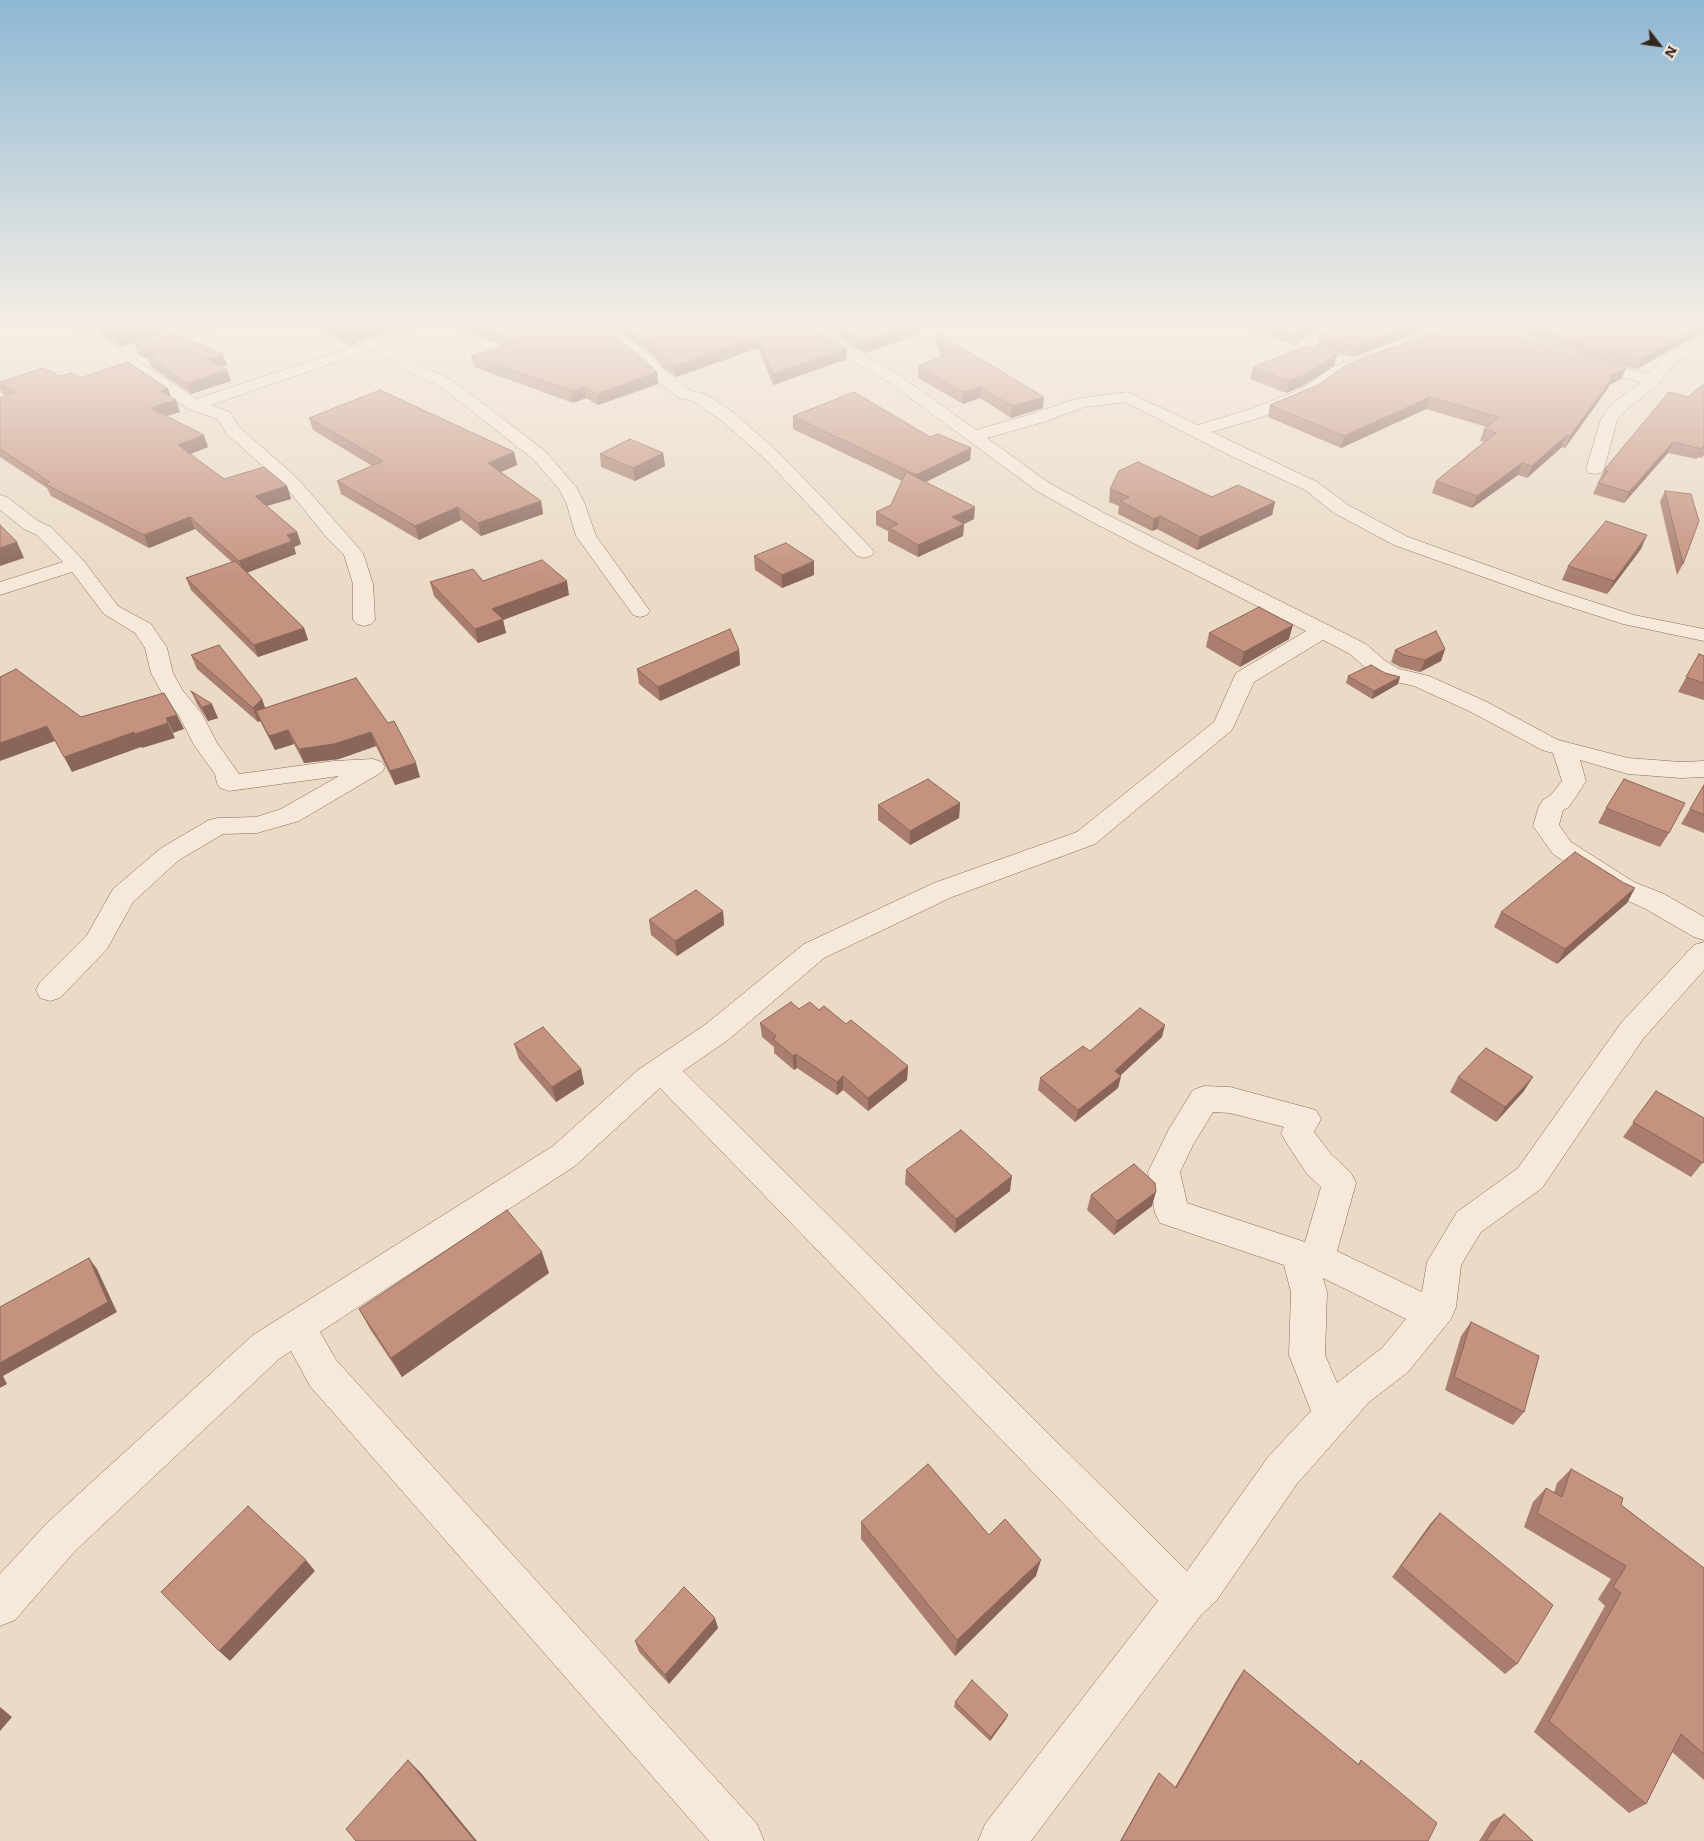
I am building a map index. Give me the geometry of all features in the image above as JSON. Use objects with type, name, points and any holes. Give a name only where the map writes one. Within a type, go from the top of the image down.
[{"type":"street","points":[[203,408],[224,416],[233,430],[290,482],[334,534],[353,553],[363,584],[364,620]]},
{"type":"street","points":[[479,408],[539,455],[567,486],[575,502],[586,536],[640,611]]},
{"type":"street","points":[[715,408],[771,455],[864,552]]},
{"type":"street","points":[[935,408],[1043,486],[1092,515],[1358,649],[1376,665],[1391,674],[1421,680],[1479,706],[1550,745],[1628,766],[1681,770],[1704,769]]},
{"type":"street","points":[[975,436],[1038,418],[1065,408]]},
{"type":"street","points":[[1149,408],[1235,452],[1311,486],[1341,509],[1401,541],[1552,595],[1630,620],[1704,635]]},
{"type":"street","points":[[1197,431],[1269,408]]},
{"type":"street","points":[[1595,469],[1609,419],[1618,408]]},
{"type":"street","points":[[0,501],[31,525],[44,531],[76,564],[112,610],[143,629],[156,648],[162,672],[173,693],[190,714],[206,745],[227,773],[230,783],[334,768],[373,766],[290,815],[257,824],[218,826],[170,854],[124,896],[97,942],[50,990]]},
{"type":"street","points":[[0,589],[76,564]]},
{"type":"street","points":[[0,1605],[61,1537],[266,1347],[564,1156],[648,1079],[717,1032],[814,951],[943,890],[1086,838],[1224,725],[1244,678],[1322,631]]},
{"type":"street","points":[[1564,749],[1574,781],[1560,801],[1552,806],[1546,826],[1562,848],[1625,889],[1654,901],[1704,930]]},
{"type":"street","points":[[1002,1841],[1097,1714],[1186,1600],[1202,1585],[1282,1470],[1356,1389],[1395,1360],[1438,1307],[1444,1262],[1470,1222],[1530,1178],[1632,1031],[1704,952]]},
{"type":"street","points":[[662,1070],[1186,1600]]},
{"type":"street","points":[[1332,1416],[1306,1355],[1309,1292],[1299,1255],[1172,1213],[1164,1172],[1180,1138],[1204,1099],[1230,1100],[1304,1119],[1296,1133],[1319,1164],[1339,1183],[1318,1259],[1432,1314]]},
{"type":"street","points":[[297,1327],[323,1373],[740,1841]]},
{"type":"building","points":[[0,408],[150,408],[204,435],[178,445],[224,479],[264,467],[287,486],[255,496],[297,532],[287,535],[292,541],[239,561],[190,517],[144,535],[45,484],[50,482],[0,449]]},
{"type":"building","points":[[335,408],[419,408],[514,452],[488,463],[541,501],[478,523],[458,507],[415,526],[337,481],[383,461],[309,418]]},
{"type":"building","points":[[814,408],[881,408],[930,437],[938,434],[971,448],[916,475],[793,416]]},
{"type":"building","points":[[1277,408],[1406,408],[1344,436]]},
{"type":"building","points":[[1468,408],[1590,408],[1570,436],[1567,435],[1532,466],[1522,463],[1477,496],[1436,481],[1496,433],[1484,429],[1499,417]]},
{"type":"building","points":[[1656,408],[1704,408],[1704,446],[1702,449],[1673,442],[1629,492],[1598,483],[1608,471],[1604,470]]},
{"type":"building","points":[[630,439],[663,453],[633,468],[600,454]]},
{"type":"building","points":[[1138,462],[1212,497],[1238,485],[1275,502],[1200,537],[1160,516],[1154,519],[1120,501],[1129,497],[1110,489],[1119,471]]},
{"type":"building","points":[[906,472],[975,507],[952,517],[964,524],[918,545],[889,528],[898,524],[876,512],[891,505]]},
{"type":"building","points":[[1665,491],[1691,494],[1699,521],[1683,564]]},
{"type":"building","points":[[1606,521],[1647,535],[1614,581],[1568,566]]},
{"type":"building","points":[[0,525],[17,542],[0,548]]},
{"type":"building","points":[[786,543],[814,561],[782,575],[754,556]]},
{"type":"building","points":[[542,560],[567,581],[492,609],[503,619],[475,629],[430,582],[473,569],[483,581]]},
{"type":"building","points":[[235,561],[304,628],[254,645],[186,578]]},
{"type":"building","points":[[1259,607],[1293,625],[1244,652],[1209,633]]},
{"type":"building","points":[[730,629],[739,650],[658,687],[637,669]]},
{"type":"building","points":[[1436,631],[1445,649],[1425,660],[1404,655],[1395,650]]},
{"type":"building","points":[[219,645],[262,699],[253,708],[191,655]]},
{"type":"building","points":[[1699,654],[1704,656],[1704,683],[1686,677]]},
{"type":"building","points":[[1371,665],[1385,673],[1400,677],[1374,691],[1348,676]]},
{"type":"building","points":[[16,669],[81,717],[164,693],[177,715],[166,718],[168,723],[135,734],[134,732],[64,757],[47,726],[0,743],[0,677]]},
{"type":"building","points":[[356,678],[388,723],[394,721],[416,763],[390,771],[371,732],[334,744],[299,749],[288,730],[269,736],[256,711]]},
{"type":"building","points":[[191,691],[212,704],[202,707]]},
{"type":"building","points":[[928,779],[960,803],[910,831],[878,805]]},
{"type":"building","points":[[1624,779],[1685,803],[1669,833],[1606,808]]},
{"type":"building","points":[[1704,785],[1704,815],[1690,809]]},
{"type":"building","points":[[1575,852],[1635,888],[1565,949],[1501,912]]},
{"type":"building","points":[[696,890],[723,911],[675,941],[649,920]]},
{"type":"building","points":[[791,1002],[799,1009],[810,1002],[819,1010],[824,1006],[846,1024],[851,1020],[908,1066],[868,1098],[843,1076],[837,1082],[796,1054],[793,1056],[773,1039],[776,1036],[760,1023]]},
{"type":"building","points":[[1140,1008],[1165,1025],[1115,1071],[1121,1076],[1078,1110],[1040,1078],[1083,1046],[1090,1051]]},
{"type":"building","points":[[543,1027],[581,1069],[552,1087],[514,1044]]},
{"type":"building","points":[[1486,1048],[1533,1077],[1505,1107],[1458,1077]]},
{"type":"building","points":[[1656,1091],[1704,1118],[1703,1163],[1633,1122]]},
{"type":"building","points":[[961,1130],[1012,1176],[956,1219],[906,1170]]},
{"type":"building","points":[[1134,1164],[1155,1183],[1156,1192],[1117,1221],[1091,1195]]},
{"type":"building","points":[[507,1210],[542,1252],[391,1358],[359,1309]]},
{"type":"building","points":[[89,1258],[108,1302],[0,1363],[0,1307]]},
{"type":"building","points":[[1471,1322],[1539,1356],[1524,1412],[1454,1377]]},
{"type":"building","points":[[928,1464],[989,1535],[1005,1519],[1041,1560],[957,1640],[861,1522]]},
{"type":"building","points":[[1571,1469],[1623,1498],[1621,1505],[1704,1568],[1704,1754],[1681,1734],[1646,1804],[1549,1721],[1621,1593],[1613,1587],[1626,1566],[1537,1513],[1546,1488],[1562,1497]]},
{"type":"building","points":[[248,1506],[306,1560],[219,1651],[161,1592]]},
{"type":"building","points":[[1440,1513],[1553,1605],[1517,1664],[1401,1566]]},
{"type":"building","points":[[684,1587],[715,1618],[665,1675],[635,1641]]},
{"type":"building","points":[[1244,1670],[1359,1765],[1361,1760],[1437,1823],[1428,1841],[1121,1841],[1159,1773],[1176,1788]]},
{"type":"building","points":[[972,1680],[1008,1715],[991,1737],[955,1702]]},
{"type":"building","points":[[408,1760],[475,1841],[356,1841],[346,1829]]},
{"type":"building","points":[[1504,1814],[1533,1841],[1486,1841]]}]
